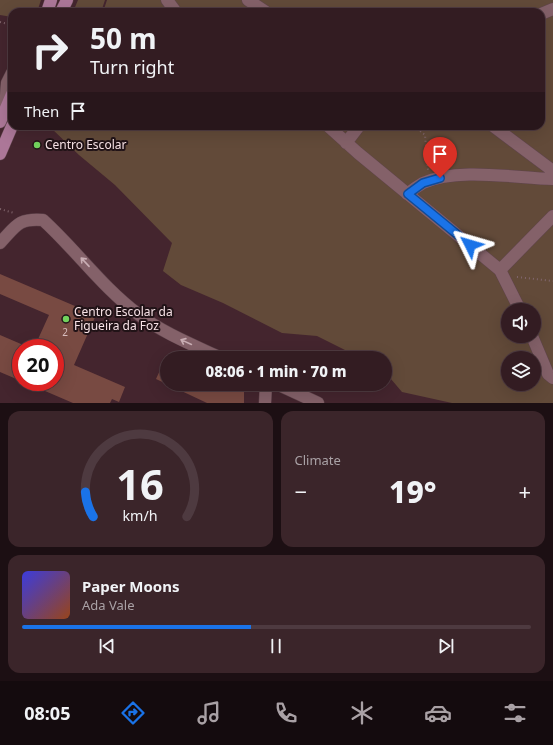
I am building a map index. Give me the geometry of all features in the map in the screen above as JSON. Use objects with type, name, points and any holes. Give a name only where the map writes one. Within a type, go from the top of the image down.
[{"type":"main road","points":[[0,122],[8,103]]},
{"type":"main road","points":[[0,154],[10,130]]},
{"type":"street","points":[[248,0],[260,8]]},
{"type":"street","points":[[5,109],[8,81]]},
{"type":"street","points":[[332,130],[501,273],[516,303]]},
{"type":"street","points":[[346,143],[356,130]]},
{"type":"street","points":[[498,130],[553,171]]},
{"type":"street","points":[[408,194],[423,183],[450,175],[553,179]]},
{"type":"street","points":[[501,273],[553,216]]},
{"type":"street","points":[[0,243],[17,224],[28,218],[43,220],[117,297],[138,314],[163,331],[206,351]]},
{"type":"street","points":[[535,343],[548,374],[553,378]]},
{"type":"street","points":[[265,403],[266,391]]},
{"type":"street","points":[[292,391],[318,403]]},
{"type":"path","points":[[419,130],[425,135],[429,181]]},
{"type":"path","points":[[501,273],[553,281]]},
{"type":"shaded area","points":[[0,0],[41,0],[38,8],[8,8],[8,16],[0,15]]},
{"type":"shaded area","points":[[78,0],[105,0],[102,8],[75,8]]},
{"type":"shaded area","points":[[107,0],[553,0],[553,403],[452,403],[402,392],[392,380],[392,351],[347,351],[317,336],[282,333],[223,303],[181,285],[163,271],[172,243],[115,185],[79,155],[53,130],[545,130],[545,8],[104,8]]},
{"type":"building","points":[[0,274],[96,315],[74,365],[125,387],[119,402],[112,399],[110,403],[73,403],[45,391],[64,391],[64,339],[38,339],[49,315],[0,294]]},
{"type":"building","points":[[0,335],[12,340],[12,377],[0,372]]},
{"type":"building","points":[[160,370],[160,381],[156,379]]},
{"type":"building","points":[[182,391],[244,391],[244,403],[207,403]]},
{"type":"place","name":"Centro Escolar","points":[[37,145]]},
{"type":"place","name":"Centro Escolar da Figueira da Foz","points":[[66,319]]},
{"type":"route","points":[[440,178],[423,183],[408,194],[470,245]]}]
